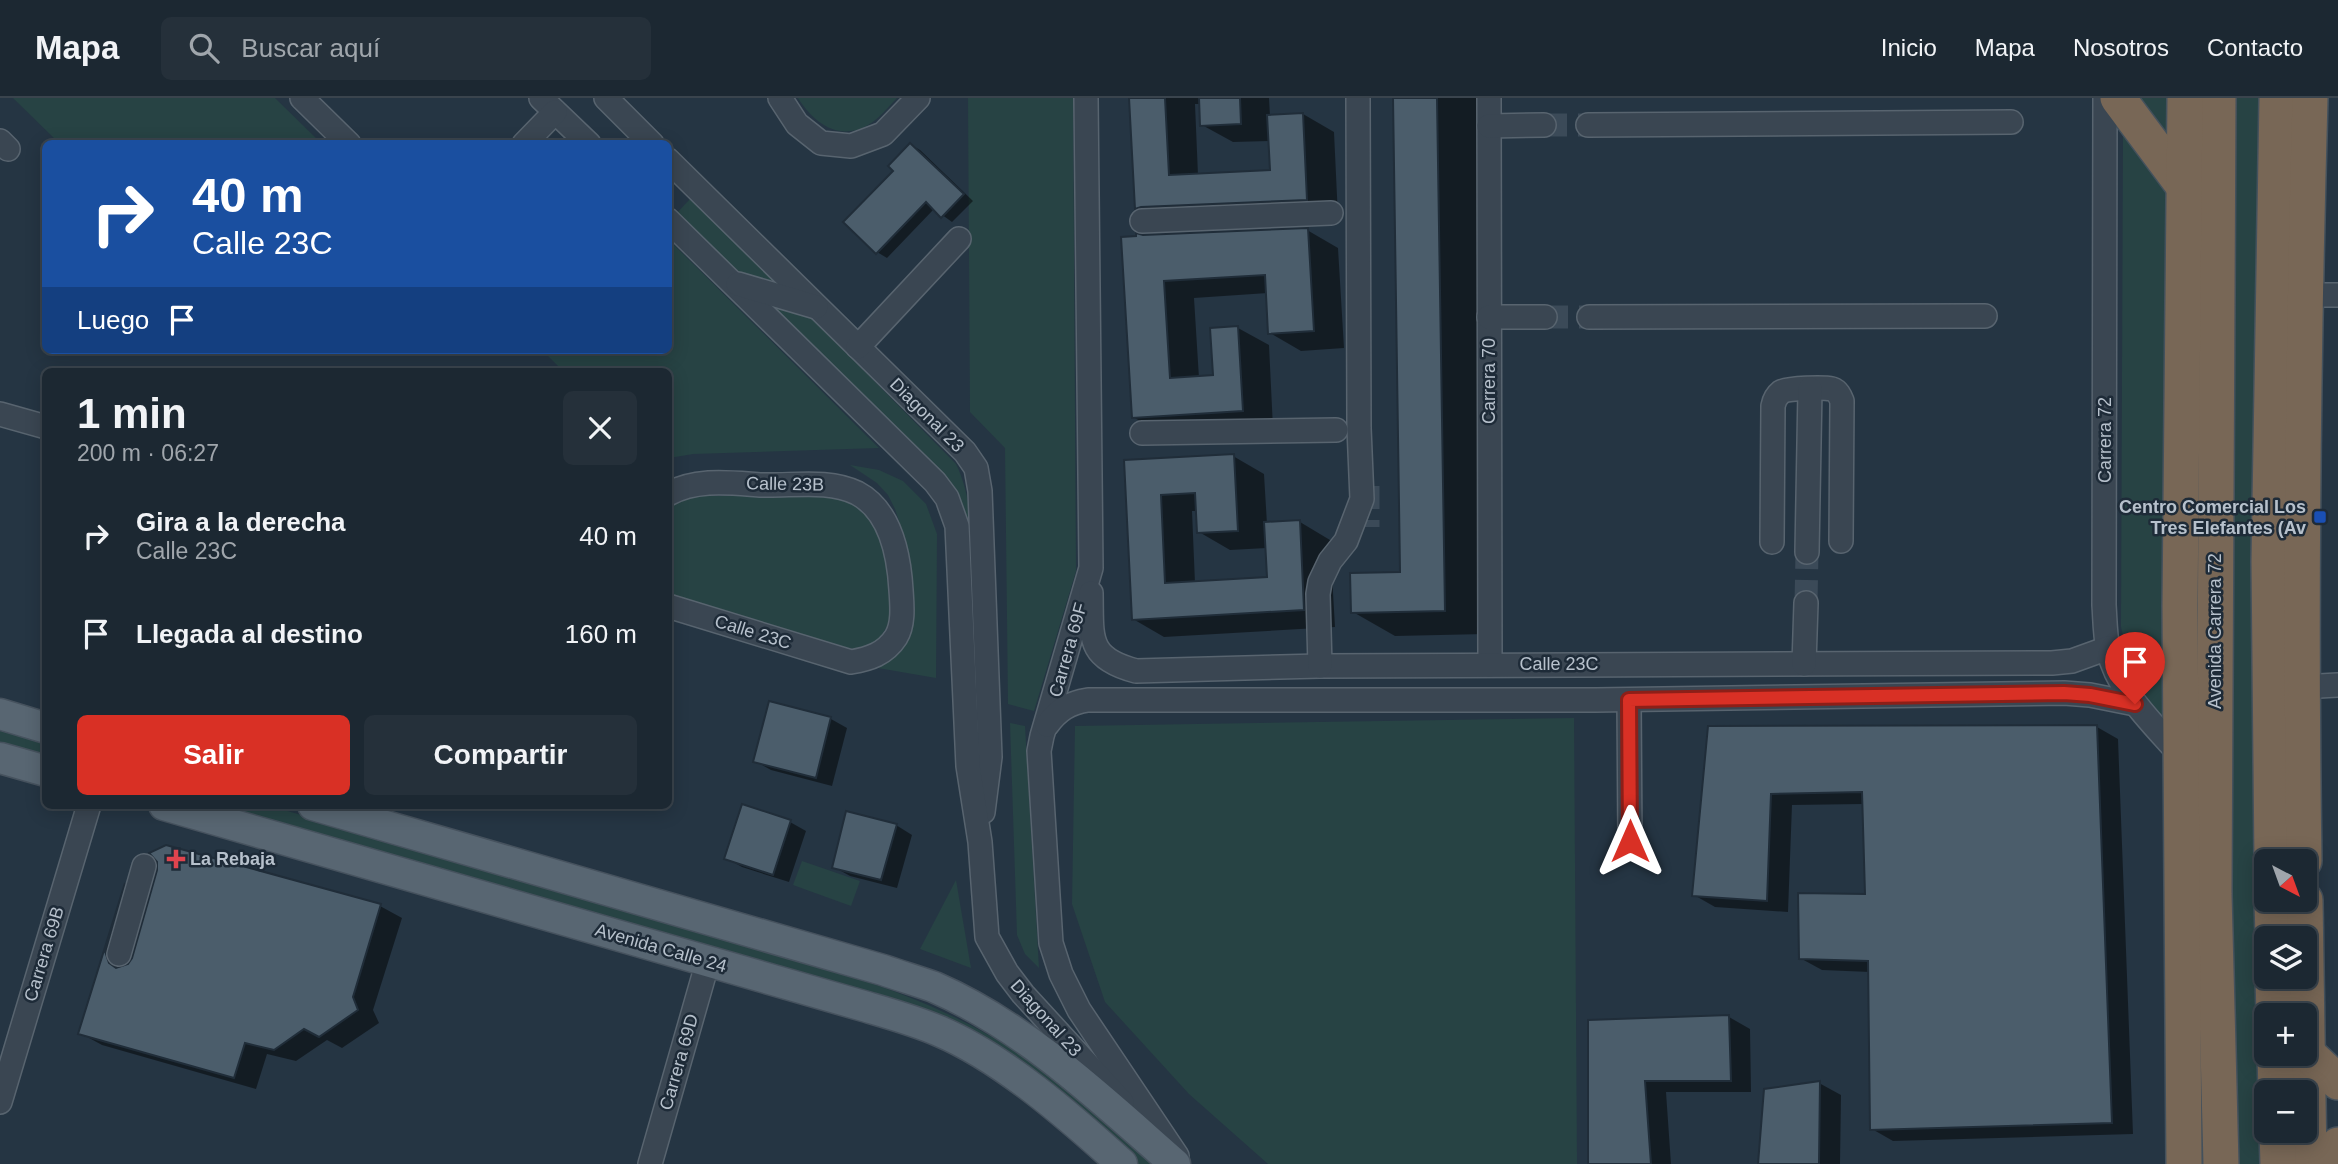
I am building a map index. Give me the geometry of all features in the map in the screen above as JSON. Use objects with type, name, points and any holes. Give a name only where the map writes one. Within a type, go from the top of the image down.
[{"type":"highway","points":[[2118,98],[2185,188]]},
{"type":"highway","name":"Avenida Carrera 72","points":[[2184,1155],[2180,606],[2185,98]]},
{"type":"highway","name":"Avenida Carrera 72","points":[[2218,98],[2214,894],[2221,1164]]},
{"type":"highway","points":[[2272,849],[2269,562],[2277,98]]},
{"type":"highway","points":[[2304,849],[2301,687],[2321,295],[2309,98]]},
{"type":"highway","points":[[2182,444],[2216,493]]},
{"type":"highway","points":[[2296,1003],[2304,912]]},
{"type":"highway","points":[[2293,1066],[2309,1164]]},
{"type":"highway","points":[[2311,1066],[2338,1082]]},
{"type":"highway","points":[[2184,1155],[2219,1077]]},
{"type":"highway","points":[[2277,1143],[2278,1164]]},
{"type":"highway","points":[[2326,1164],[2338,1145]]},
{"type":"main road","points":[[0,714],[42,726]]},
{"type":"main road","points":[[0,758],[42,770]]},
{"type":"main road","name":"Avenida Calle 24","points":[[178,809],[878,1010],[939,1031],[962,1042],[1047,1099],[1122,1164]]},
{"type":"main road","points":[[327,809],[933,987],[1009,1030],[1064,1068],[1179,1164]]},
{"type":"street","points":[[302,98],[345,140]]},
{"type":"street","points":[[606,98],[648,140]]},
{"type":"street","points":[[780,98],[797,124],[821,143],[851,146],[883,134],[918,98]]},
{"type":"street","name":"Carrera 69F","points":[[1086,98],[1091,568],[1039,751],[1051,943],[1079,1010],[1179,1164]]},
{"type":"street","points":[[1320,666],[1320,582],[1330,561],[1346,541],[1362,499],[1357,98]]},
{"type":"street","name":"Carrera 70","points":[[1489,98],[1489,665]]},
{"type":"street","name":"Carrera 72","points":[[2105,98],[2104,605],[2108,648],[2118,674],[2135,704],[2182,757]]},
{"type":"street","points":[[526,140],[548,105],[585,140]]},
{"type":"street","points":[[1588,125],[2011,122]]},
{"type":"street","points":[[1489,126],[1544,125]]},
{"type":"street","name":"Diagonal 23","points":[[672,164],[965,452],[979,478],[990,757],[980,842]]},
{"type":"street","points":[[1142,221],[1331,213]]},
{"type":"street","name":"Diagonal 23","points":[[672,224],[935,482],[947,498],[957,526],[968,766],[980,842],[987,937],[1000,962],[1023,994],[1179,1164]]},
{"type":"street","points":[[858,347],[959,239]]},
{"type":"street","points":[[734,282],[819,308]]},
{"type":"street","points":[[1589,317],[1985,316]]},
{"type":"street","points":[[1489,317],[1545,317]]},
{"type":"street","points":[[1772,542],[1773,406],[1776,397],[1782,392],[1810,389],[1831,389],[1839,394],[1842,401],[1841,541]]},
{"type":"street","points":[[1807,552],[1810,389]]},
{"type":"street","points":[[0,414],[42,426]]},
{"type":"street","points":[[1142,433],[1336,430]]},
{"type":"street","name":"Calle 23B","points":[[675,490],[715,483],[839,485],[860,495],[879,514],[892,536],[900,563],[902,606],[896,636],[876,656],[851,662],[837,659]]},
{"type":"street","points":[[1320,582],[1353,552],[1368,527]]},
{"type":"street","name":"Calle 23C","points":[[1091,568],[1092,641],[1097,651],[1117,666],[1136,671],[1320,666],[2052,663],[2072,661],[2108,648]]},
{"type":"street","points":[[1804,664],[1806,603]]},
{"type":"street","name":"Calle 23C","points":[[672,607],[837,659]]},
{"type":"street","points":[[2301,687],[2338,685]]},
{"type":"street","name":"Calle 23C","points":[[1047,725],[1058,711],[1088,700],[1629,700],[2064,693],[2135,704]]},
{"type":"street","points":[[1629,700],[1630,841]]},
{"type":"street","name":"Carrera 69B","points":[[0,1102],[88,809]]},
{"type":"street","points":[[119,954],[144,866]]},
{"type":"street","name":"Carrera 69D","points":[[650,1164],[708,961]]},
{"type":"green space","points":[[13,98],[275,98],[318,140],[56,140]]},
{"type":"green space","points":[[798,98],[897,98],[872,122],[857,130],[837,131],[820,122]]},
{"type":"green space","points":[[968,98],[1073,98],[1076,571],[1034,711],[1008,704],[1005,448],[970,412]]},
{"type":"green space","points":[[2140,98],[2173,98],[2172,148]]},
{"type":"green space","points":[[2233,98],[2265,98],[2262,849],[2254,849],[2254,912],[2263,912],[2263,926],[2254,926],[2254,989],[2265,989],[2265,1003],[2254,1003],[2254,1066],[2266,1066],[2266,1080],[2254,1080],[2254,1143],[2268,1143],[2268,1164],[2230,1164]]},
{"type":"green space","points":[[2123,134],[2174,196],[2164,724],[2137,678],[2121,627]]},
{"type":"green space","points":[[690,199],[776,281],[741,277],[676,214]]},
{"type":"green space","points":[[672,243],[879,448],[693,454],[672,458],[672,368],[560,368],[546,354],[672,354]]},
{"type":"green space","points":[[766,303],[811,317],[956,464],[968,503],[972,569],[959,508]]},
{"type":"green space","points":[[850,465],[879,470],[903,481],[926,504],[937,534],[936,678],[878,668],[900,650],[909,628],[905,539],[888,495],[877,483]]},
{"type":"green space","points":[[700,496],[835,496],[851,500],[868,516],[883,539],[892,593],[891,619],[879,640],[862,650],[835,647],[672,597],[672,507],[680,500]]},
{"type":"green space","points":[[1574,718],[1577,1164],[1268,1164],[1189,1094],[1105,1002],[1072,904],[1075,726]]},
{"type":"green space","points":[[1010,723],[1025,726],[1039,968],[1025,954],[1017,935]]},
{"type":"green space","points":[[0,730],[42,741],[42,759],[0,747]]},
{"type":"green space","points":[[219,809],[281,809],[850,976],[905,995],[983,1032],[1032,1062],[1081,1100],[1153,1164],[1138,1164],[1096,1124],[972,1038]]},
{"type":"green space","points":[[802,861],[860,881],[851,906],[793,885]]},
{"type":"green space","points":[[956,880],[971,968],[920,949]]},
{"type":"building","points":[[1129,98],[1165,98],[1169,175],[1270,170],[1267,115],[1303,113],[1307,200],[1135,209]]},
{"type":"building","points":[[1199,98],[1240,98],[1241,124],[1200,126]]},
{"type":"building","points":[[1393,98],[1437,98],[1445,611],[1351,613],[1350,573],[1400,572]]},
{"type":"building","points":[[910,143],[964,194],[941,218],[926,202],[876,254],[843,222],[893,171],[888,166]]},
{"type":"building","points":[[1308,228],[1314,331],[1268,334],[1265,275],[1164,281],[1170,378],[1213,375],[1210,328],[1238,326],[1243,411],[1132,418],[1121,237],[1136,236],[1136,233],[1143,235]]},
{"type":"building","points":[[1234,454],[1238,531],[1197,533],[1195,493],[1161,495],[1165,583],[1267,577],[1264,522],[1300,520],[1304,610],[1132,620],[1124,460]]},
{"type":"building","points":[[769,701],[831,717],[816,778],[753,762]]},
{"type":"building","points":[[2097,725],[2112,1123],[1870,1130],[1868,961],[1799,959],[1798,893],[1865,894],[1862,792],[1771,794],[1767,901],[1692,896],[1708,726]]},
{"type":"building","points":[[742,804],[791,820],[773,875],[724,859]]},
{"type":"building","points":[[846,811],[897,824],[881,880],[832,868]]},
{"type":"building","points":[[166,845],[381,904],[353,997],[358,1010],[319,1037],[304,1029],[274,1050],[245,1043],[234,1078],[78,1034],[125,883],[105,951],[109,963],[116,968],[128,964],[132,958],[157,870],[157,862],[149,853]]},
{"type":"building","points":[[1729,1015],[1731,1081],[1645,1081],[1651,1164],[1588,1164],[1588,1020]]},
{"type":"building","points":[[1820,1081],[1819,1164],[1758,1164],[1764,1089]]},
{"type":"tunnel","points":[[1544,125],[1588,125]]},
{"type":"tunnel","points":[[1545,317],[1589,317]]},
{"type":"tunnel","points":[[1368,486],[1368,527]]},
{"type":"tunnel","points":[[1806,603],[1807,552]]},
{"type":"place","name":"Centro Comercial Los Tres Elefantes (Av","points":[[2320,517]]},
{"type":"place","name":"La Rebaja","points":[[176,859]]},
{"type":"route","points":[[1630,841],[1629,700],[2064,693],[2135,704]]}]
